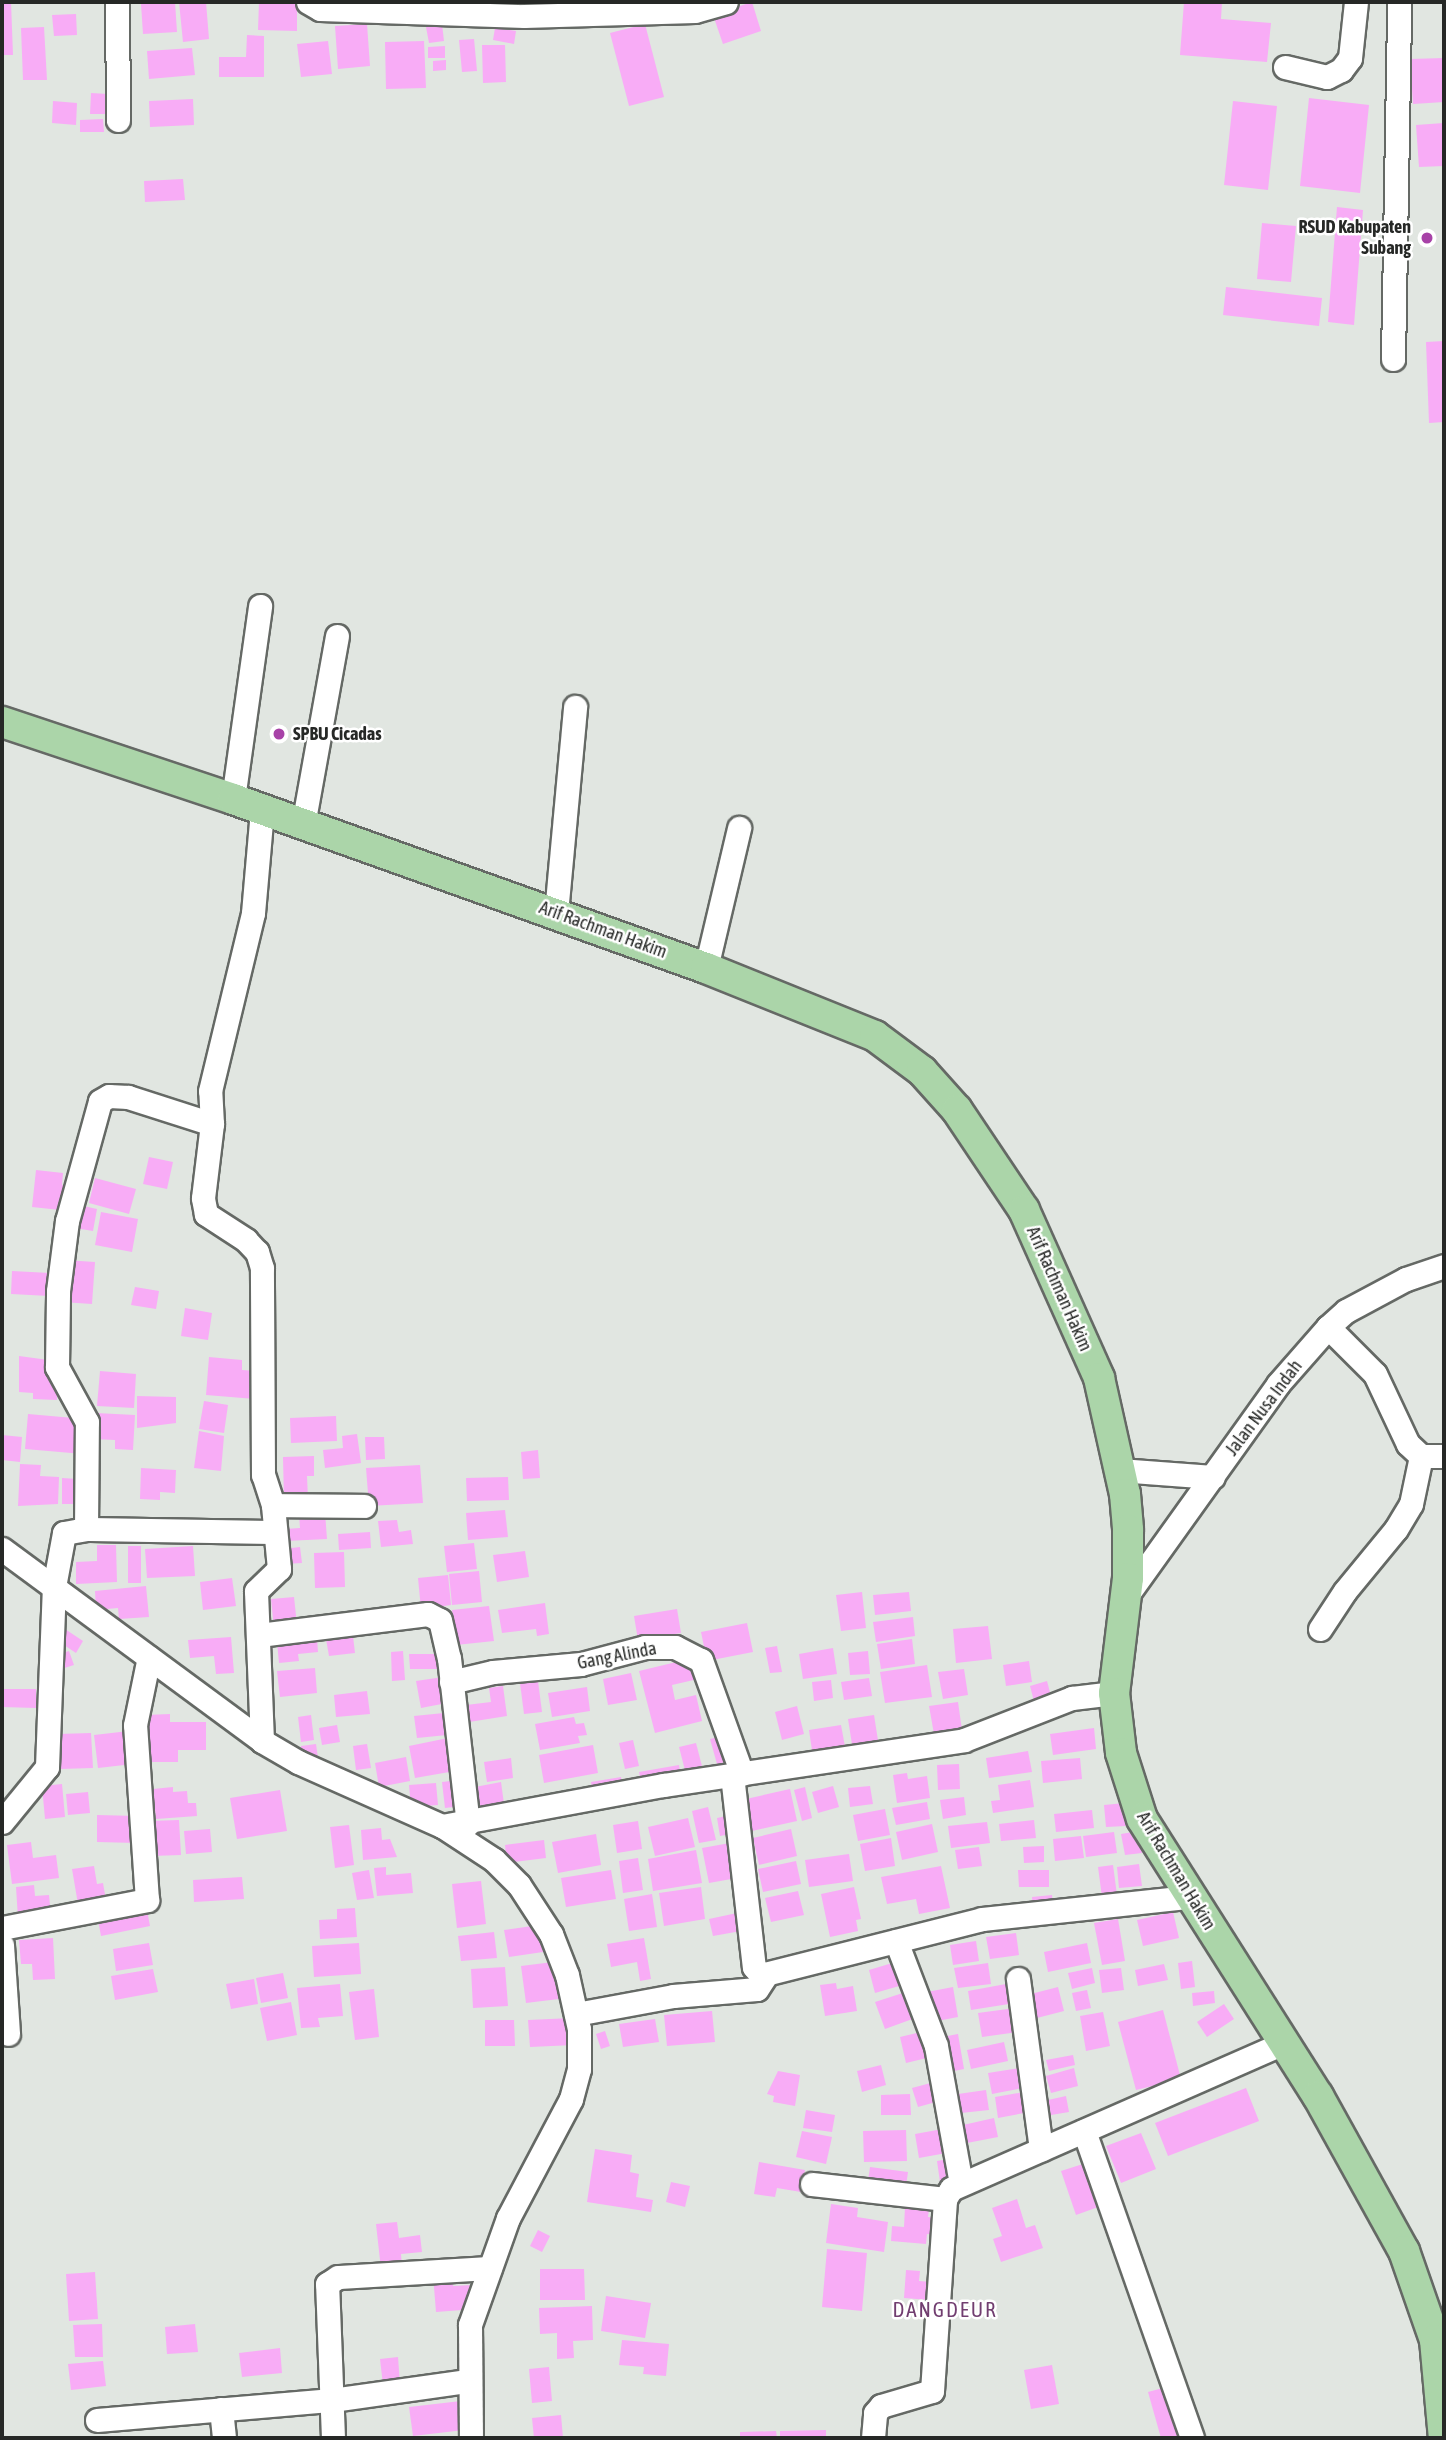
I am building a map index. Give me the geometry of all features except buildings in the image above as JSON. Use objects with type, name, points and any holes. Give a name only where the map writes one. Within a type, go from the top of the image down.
[{"type":"main road","name":"Arif Rachman Hakim","points":[[2,722],[233,799],[706,968],[874,1037],[922,1071],[957,1110],[1029,1222],[1099,1378],[1119,1470],[1128,1531],[1125,1598],[1114,1693],[1121,1753],[1142,1819],[1284,2043],[1404,2251],[1426,2304],[1441,2383],[1444,2438]]},
{"type":"street","points":[[117,2],[118,120]]},
{"type":"street","points":[[308,2],[320,9],[524,16],[695,11],[726,2]]},
{"type":"street","points":[[1285,67],[1326,77],[1341,70],[1350,58],[1356,2]]},
{"type":"street","points":[[1393,359],[1399,2]]},
{"type":"street","points":[[233,799],[260,606]]},
{"type":"street","points":[[303,825],[337,636]]},
{"type":"street","points":[[556,913],[575,707]]},
{"type":"street","points":[[262,811],[253,913],[210,1091],[212,1124],[204,1209],[211,1219],[246,1240],[257,1252],[262,1268],[263,1475],[273,1505],[279,1569],[256,1591],[262,1741]]},
{"type":"street","points":[[706,968],[739,828]]},
{"type":"street","points":[[86,1529],[88,1422],[57,1367],[58,1291],[67,1221],[100,1101],[109,1096],[128,1097],[212,1124]]},
{"type":"street","name":"Jalan Nusa Indah","points":[[1125,1598],[1278,1384],[1328,1327],[1370,1298],[1444,1266]]},
{"type":"street","points":[[1328,1327],[1375,1374],[1408,1444],[1420,1456],[1444,1456]]},
{"type":"street","points":[[1320,1629],[1411,1504],[1420,1456]]},
{"type":"street","points":[[1119,1470],[1213,1477]]},
{"type":"street","points":[[273,1505],[364,1506]]},
{"type":"street","points":[[2,1822],[47,1767],[54,1587],[61,1538],[68,1530],[275,1532]]},
{"type":"street","points":[[2,1549],[262,1741],[298,1762],[456,1829],[519,1885],[551,1934],[576,2014],[579,2068],[571,2099],[508,2218],[470,2325],[468,2381],[471,2438]]},
{"type":"street","points":[[259,1635],[428,1614],[442,1627],[451,1682],[456,1829]]},
{"type":"street","name":"Gang Alinda","points":[[451,1682],[493,1672],[581,1664],[645,1647],[675,1647],[701,1660],[737,1774],[754,1967],[766,1976]]},
{"type":"street","points":[[2,1928],[147,1900],[135,1725],[149,1657]]},
{"type":"street","points":[[456,1829],[737,1774],[964,1740],[1072,1698],[1114,1693]]},
{"type":"street","points":[[576,2014],[673,1996],[757,1989],[766,1976],[995,1917],[1189,1897]]},
{"type":"street","points":[[896,1941],[936,2046],[961,2183]]},
{"type":"street","points":[[2,1945],[8,2034]]},
{"type":"street","points":[[1018,1979],[1041,2149]]},
{"type":"street","points":[[873,2438],[875,2413],[881,2406],[932,2392],[945,2199],[961,2183],[1284,2043]]},
{"type":"street","points":[[1084,2131],[1192,2438]]},
{"type":"street","points":[[812,2184],[945,2199]]},
{"type":"street","points":[[332,2438],[326,2290],[332,2279],[490,2268]]},
{"type":"street","points":[[97,2420],[332,2400],[468,2381]]},
{"type":"street","points":[[221,2409],[224,2438]]},
{"type":"place","name":"RSUD Kabupaten Subang","points":[[1427,238]]},
{"type":"place","name":"SPBU Cicadas","points":[[279,734]]},
{"type":"district","name":"DANGDEUR","points":[[945,2309]]}]
